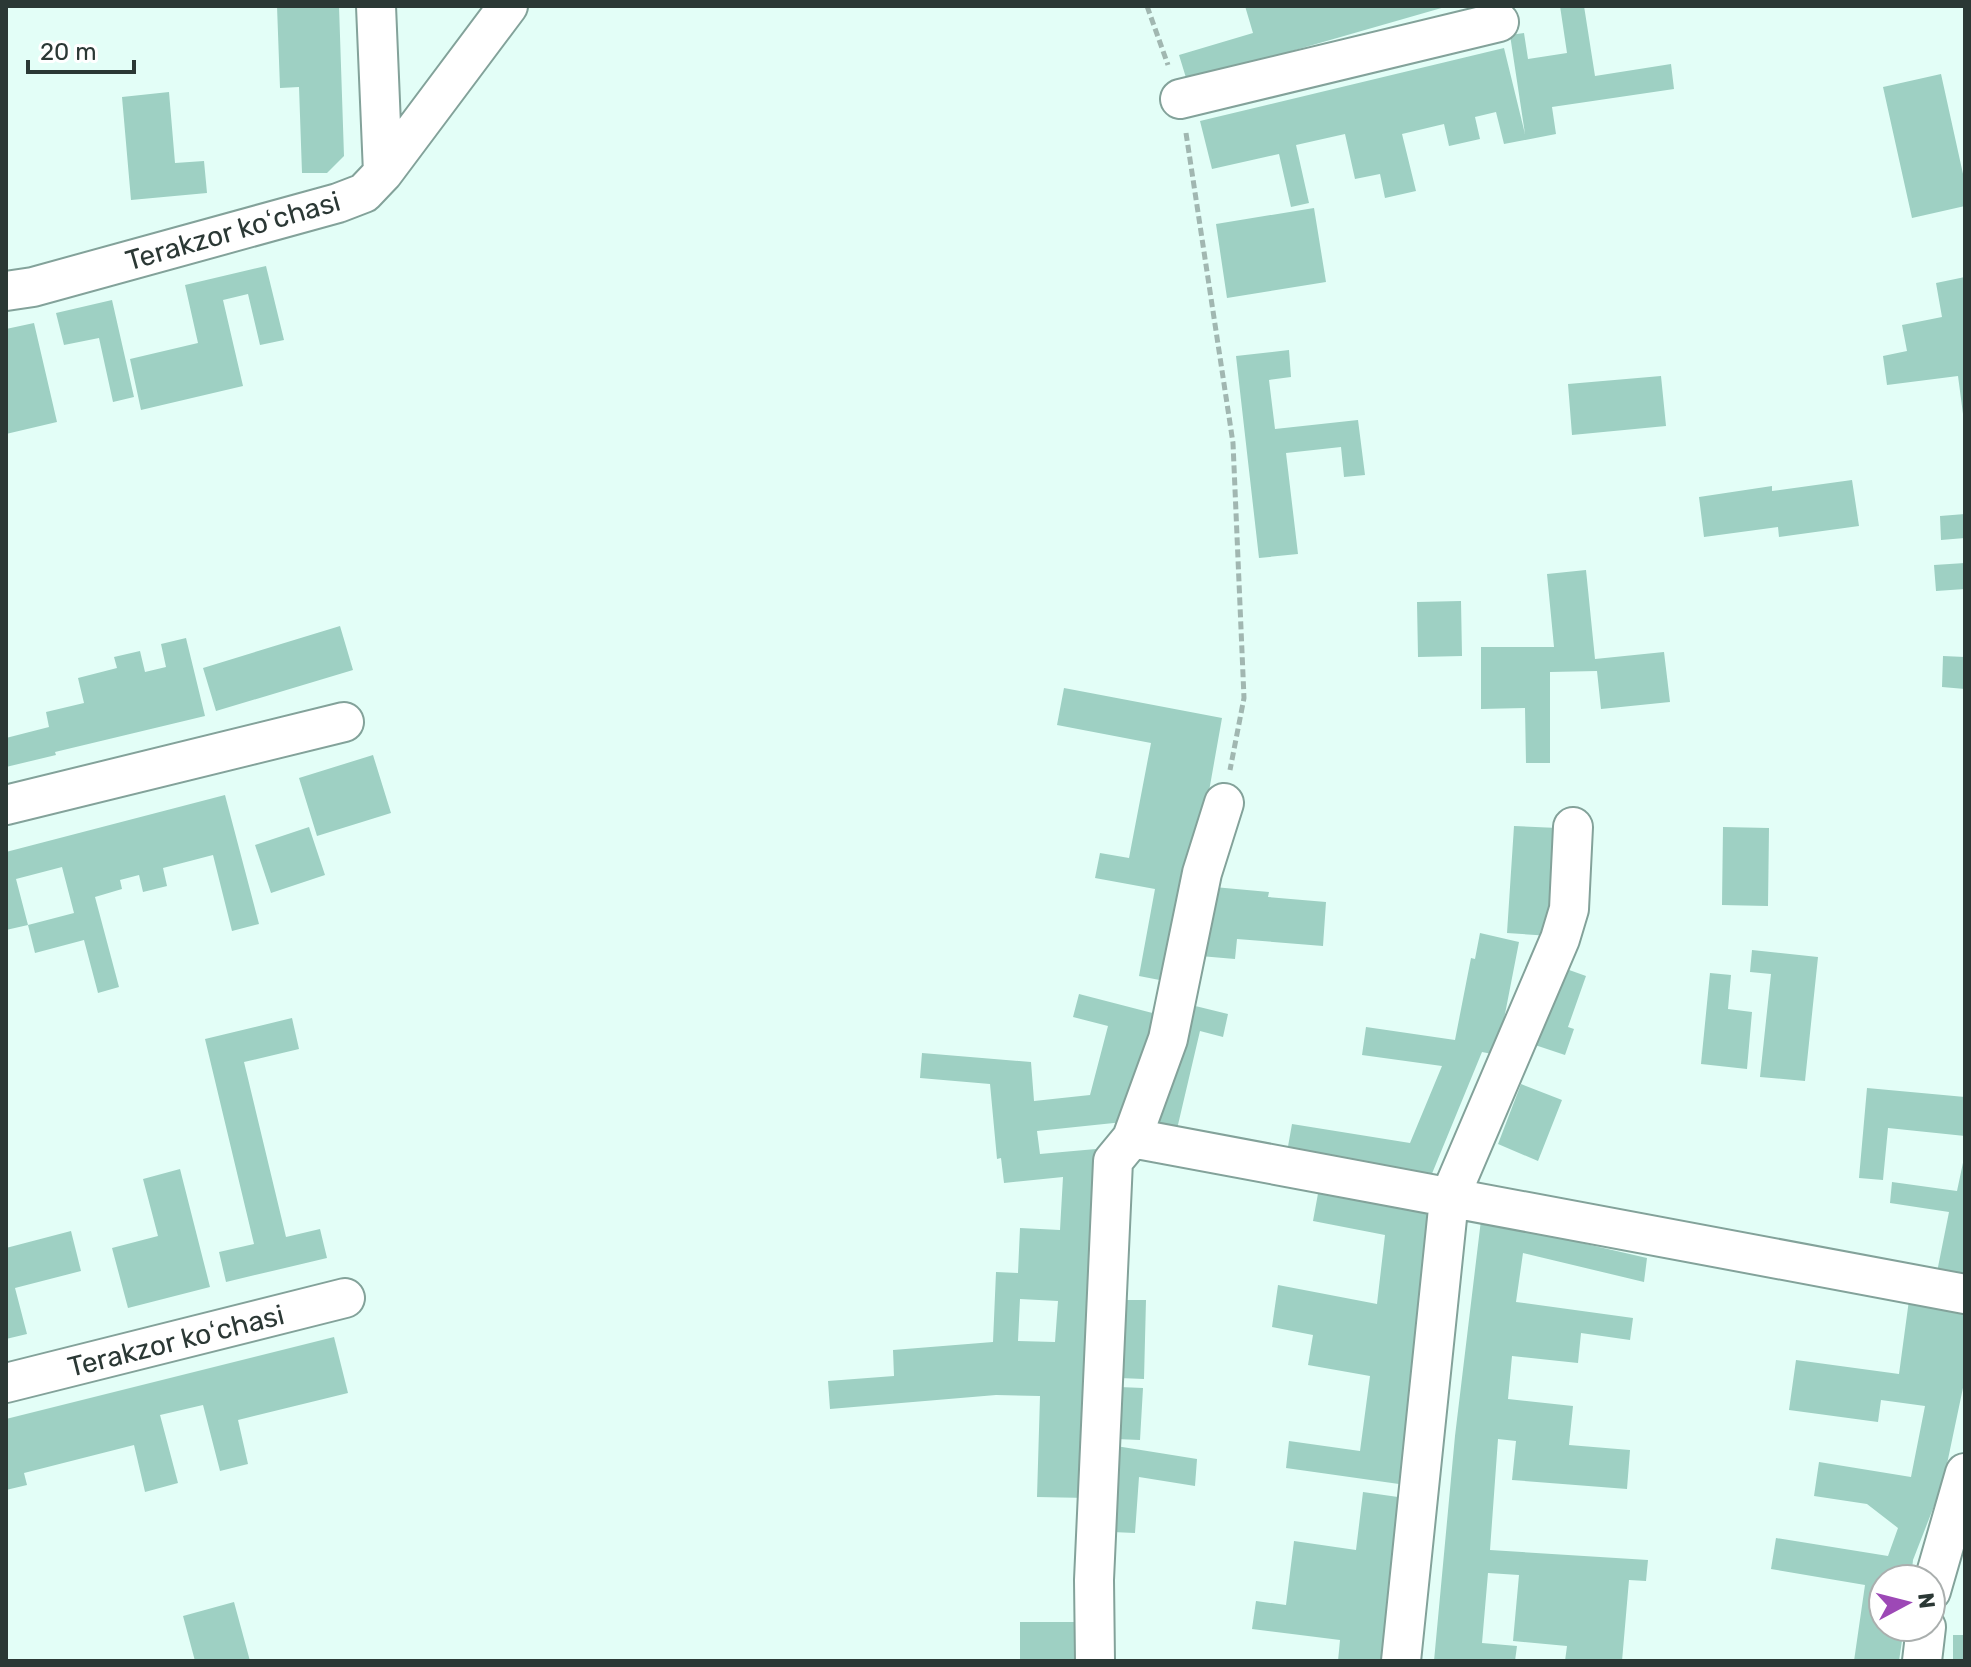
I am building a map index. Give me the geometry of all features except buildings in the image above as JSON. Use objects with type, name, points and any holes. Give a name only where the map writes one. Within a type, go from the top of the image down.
[{"type":"street","points":[[376,6],[383,173]]},
{"type":"street","name":"Terakzor koʻchasi","points":[[6,291],[48,283],[338,203],[364,193],[383,173],[508,6]]},
{"type":"street","points":[[1180,99],[1499,22]]},
{"type":"street","points":[[6,805],[344,722]]},
{"type":"street","points":[[1095,1661],[1094,1580],[1113,1161],[1132,1138],[1168,1039],[1202,873],[1224,803]]},
{"type":"street","points":[[1401,1661],[1449,1199],[1560,939],[1569,909],[1573,827]]},
{"type":"street","points":[[1132,1138],[1965,1294]]},
{"type":"street","name":"Terakzor koʻchasi","points":[[6,1383],[345,1298]]},
{"type":"street","points":[[1939,1563],[1965,1473]]},
{"type":"path","points":[[1147,6],[1180,99],[1209,269],[1233,443],[1244,698],[1224,803]]}]
